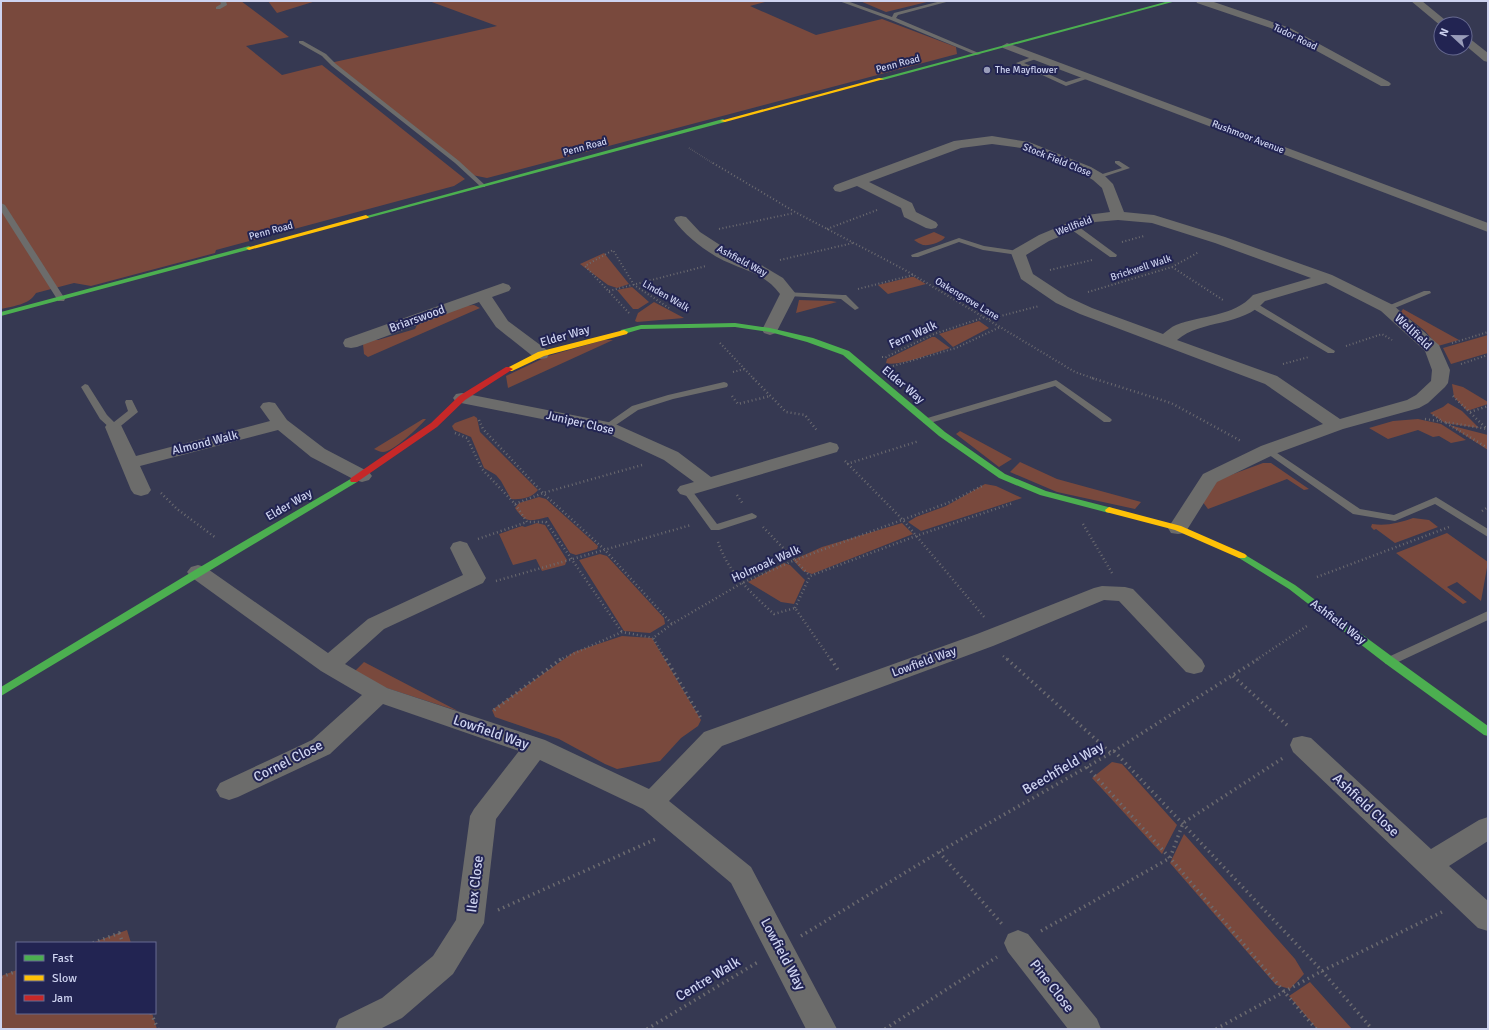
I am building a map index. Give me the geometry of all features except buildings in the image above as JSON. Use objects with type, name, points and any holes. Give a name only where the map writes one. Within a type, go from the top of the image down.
[{"type":"main road","name":"Penn Road","points":[[1,314],[1174,1]]},
{"type":"main road","name":"Elder Way","points":[[1,692],[198,572],[362,476],[468,400],[499,374],[541,354],[641,327],[702,325],[735,326],[770,330],[810,340],[846,353],[942,434],[1002,476],[1043,493],[1069,501],[1178,528]]},
{"type":"main road","name":"Ashfield Way","points":[[1178,528],[1236,552],[1292,587],[1390,661],[1488,732]]},
{"type":"street","name":"Tudor Road","points":[[1201,1],[1286,30],[1385,84]]},
{"type":"street","points":[[1416,1],[1435,16]]},
{"type":"street","name":"Rushmoor Avenue","points":[[1007,46],[1488,228]]},
{"type":"street","points":[[1473,47],[1488,59]]},
{"type":"street","name":"Stock Field Close","points":[[840,188],[959,144],[992,140],[1024,145],[1086,170],[1098,177],[1108,187],[1118,216]]},
{"type":"street","points":[[859,182],[900,201],[907,206],[909,214],[931,225]]},
{"type":"street","name":"Wellfield","points":[[1018,253],[1044,238],[1092,218],[1118,216],[1154,219],[1220,240],[1327,278],[1387,308],[1432,349],[1440,377]]},
{"type":"street","name":"Ashfield Way","points":[[681,220],[695,235],[732,259],[753,266],[778,281],[788,294]]},
{"type":"street","points":[[1018,253],[1026,276],[1062,300],[1165,342],[1270,380],[1337,425]]},
{"type":"street","points":[[1165,342],[1180,329],[1248,308],[1259,298],[1327,278]]},
{"type":"street","name":"Briarswood","points":[[351,343],[503,288]]},
{"type":"street","points":[[770,330],[788,294]]},
{"type":"street","points":[[483,296],[502,324],[541,354]]},
{"type":"street","points":[[1178,528],[1210,478],[1268,450],[1337,425],[1413,404],[1422,399],[1440,377]]},
{"type":"street","name":"Juniper Close","points":[[468,400],[607,427],[671,456],[717,482]]},
{"type":"street","points":[[269,407],[281,424],[318,453],[362,476]]},
{"type":"street","name":"Almond Walk","points":[[129,463],[281,424]]},
{"type":"street","points":[[114,427],[140,490]]},
{"type":"street","points":[[687,490],[830,448]]},
{"type":"street","points":[[328,665],[376,624],[475,578],[460,548]]},
{"type":"street","name":"Lowfield Way","points":[[198,572],[328,665],[379,694],[536,747],[652,802],[741,875],[822,1029]]},
{"type":"street","name":"Lowfield Way","points":[[652,802],[713,739],[992,637],[1102,593],[1125,594]]},
{"type":"street","points":[[1125,594],[1194,666]]},
{"type":"street","name":"Cornel Close","points":[[229,790],[321,747],[379,694]]},
{"type":"street","name":"Ashfield Close","points":[[1302,745],[1488,919]]},
{"type":"street","name":"Ilex Close","points":[[350,1029],[392,1008],[444,965],[470,923],[483,816],[536,747]]},
{"type":"street","points":[[1430,864],[1488,828]]},
{"type":"street","name":"Pine Close","points":[[1018,943],[1086,1029]]},
{"type":"lane","points":[[218,8],[224,4],[223,1]]},
{"type":"lane","points":[[842,1],[893,19],[978,54]]},
{"type":"lane","points":[[893,19],[896,14],[947,1]]},
{"type":"lane","points":[[301,42],[324,55],[334,65],[457,162],[483,186]]},
{"type":"lane","points":[[1037,57],[1019,63],[1066,84],[1090,77]]},
{"type":"lane","points":[[1098,177],[1127,168],[1117,162]]},
{"type":"lane","points":[[1,205],[61,298]]},
{"type":"lane","points":[[1072,226],[1113,255]]},
{"type":"lane","points":[[915,255],[959,240],[983,248],[1018,253]]},
{"type":"lane","points":[[1387,308],[1427,293]]},
{"type":"lane","points":[[788,294],[843,297],[855,308]]},
{"type":"lane","points":[[1248,308],[1331,350]]},
{"type":"lane","points":[[927,421],[1056,383],[1107,420]]},
{"type":"lane","points":[[607,427],[635,408],[671,397],[724,385]]},
{"type":"lane","points":[[85,388],[103,418],[114,427],[134,412],[129,402]]},
{"type":"lane","points":[[1268,450],[1357,512],[1395,518],[1436,500],[1488,534]]},
{"type":"lane","points":[[687,490],[712,524],[752,516]]},
{"type":"lane","points":[[1390,661],[1488,615]]},
{"type":"path","name":"Oakengrove Lane","points":[[670,136],[741,181],[795,212],[914,275],[1075,372],[1171,403],[1245,443],[1268,450]]},
{"type":"path","points":[[827,229],[900,201]]},
{"type":"path","points":[[695,235],[795,212]]},
{"type":"path","name":"Brickwell Walk","points":[[989,320],[1172,267],[1220,240]]},
{"type":"path","points":[[753,266],[853,243]]},
{"type":"path","name":"Linden Walk","points":[[641,327],[585,266],[613,250],[634,286],[654,300],[702,325],[786,412],[805,415],[830,448],[848,464],[903,520],[992,637],[1112,752],[1183,823],[1322,971],[1372,1029]]},
{"type":"path","points":[[608,291],[634,286],[732,259]]},
{"type":"path","points":[[1172,267],[1248,308]]},
{"type":"path","points":[[843,297],[857,289],[914,275]]},
{"type":"path","name":"Fern Walk","points":[[846,353],[886,357],[934,334],[985,317]]},
{"type":"path","name":"Fern Walk","points":[[873,375],[885,369],[956,348],[1000,327]]},
{"type":"path","points":[[1432,349],[1488,332]]},
{"type":"path","points":[[1488,355],[1440,377],[1470,412],[1488,430]]},
{"type":"path","points":[[468,400],[483,429],[543,493],[604,549],[672,624]]},
{"type":"path","points":[[1413,404],[1488,448]]},
{"type":"path","points":[[1470,412],[1488,406]]},
{"type":"path","points":[[1423,419],[1488,430]]},
{"type":"path","points":[[434,425],[467,438],[482,469],[515,504],[527,522]]},
{"type":"path","points":[[848,464],[942,434]]},
{"type":"path","points":[[515,504],[543,493],[671,456]]},
{"type":"path","name":"Holmoak Walk","points":[[653,638],[672,624],[742,583],[795,560],[950,502],[1002,476]]},
{"type":"path","points":[[717,482],[810,576]]},
{"type":"path","points":[[140,490],[160,491],[177,509],[234,551]]},
{"type":"path","points":[[475,578],[494,581],[604,549],[712,524],[720,552],[742,583],[774,614],[795,608],[810,576],[916,536],[1043,493]]},
{"type":"path","points":[[1069,501],[1125,594]]},
{"type":"path","points":[[1292,587],[1467,520],[1488,507]]},
{"type":"path","points":[[460,548],[473,541],[527,522],[546,522],[622,632]]},
{"type":"path","points":[[795,608],[851,689]]},
{"type":"path","name":"Beechfield Way","points":[[780,948],[939,852],[1112,752],[1233,676],[1308,624],[1303,619]]},
{"type":"path","points":[[474,726],[558,660],[622,632],[653,638],[713,739]]},
{"type":"path","points":[[885,1029],[1018,943],[1170,858],[1183,823],[1302,745],[1295,733],[1233,676]]},
{"type":"path","points":[[1087,767],[1170,858],[1316,1029]]},
{"type":"path","points":[[470,923],[682,827]]},
{"type":"path","points":[[939,852],[1018,943]]},
{"type":"path","points":[[1216,1029],[1322,971],[1468,900]]},
{"type":"path","points":[[96,942],[119,933],[123,942]]},
{"type":"path","name":"Centre Walk","points":[[647,1029],[780,948]]},
{"type":"path","points":[[1,977],[16,971]]},
{"type":"path","points":[[151,1014],[158,1029]]},
{"type":"shaded area","points":[[1,1],[241,1],[289,37],[246,46],[282,75],[322,65],[465,179],[454,186],[216,250],[215,253],[91,286],[74,283],[36,293],[25,303],[1,309]]},
{"type":"shaded area","points":[[268,1],[316,1],[277,13]]},
{"type":"shaded area","points":[[429,1],[769,1],[750,6],[816,35],[882,19],[956,47],[957,54],[487,178],[472,175],[330,63],[497,26]]},
{"type":"shaded area","points":[[860,1],[931,1],[886,12]]},
{"type":"shaded area","points":[[934,232],[945,237],[939,242],[929,245],[920,244],[914,240]]},
{"type":"shaded area","points":[[604,253],[629,284],[617,288],[608,285],[580,264]]},
{"type":"shaded area","points":[[914,277],[926,284],[888,294],[878,285]]},
{"type":"shaded area","points":[[632,287],[649,302],[638,309],[633,309],[617,290]]},
{"type":"shaded area","points":[[799,300],[831,301],[837,302],[796,313]]},
{"type":"shaded area","points":[[654,302],[684,318],[635,321],[638,313]]},
{"type":"shaded area","points":[[474,305],[480,308],[368,357],[364,354],[363,344],[368,340],[378,340],[415,329],[417,325],[464,306]]},
{"type":"shaded area","points":[[1403,309],[1459,340],[1438,346],[1425,331],[1401,312]]},
{"type":"shaded area","points":[[979,321],[989,328],[953,347],[939,334]]},
{"type":"shaded area","points":[[1488,335],[1488,353],[1451,364],[1443,348]]},
{"type":"shaded area","points":[[932,337],[935,337],[950,348],[908,361],[892,364],[886,363],[887,359]]},
{"type":"shaded area","points":[[604,340],[613,340],[508,388],[506,376],[548,356]]},
{"type":"shaded area","points":[[1452,384],[1463,387],[1488,402],[1488,404],[1467,411],[1454,397]]},
{"type":"shaded area","points":[[1448,403],[1462,411],[1479,428],[1445,423],[1430,413]]},
{"type":"shaded area","points":[[474,416],[477,418],[480,432],[538,490],[533,495],[526,498],[511,499],[496,475],[484,468],[471,437],[454,430],[452,426],[455,423]]},
{"type":"shaded area","points":[[423,419],[426,419],[412,433],[393,448],[383,452],[374,449]]},
{"type":"shaded area","points":[[1418,419],[1441,424],[1466,440],[1451,443],[1439,436],[1433,437],[1418,430],[1388,439],[1369,428],[1393,421]]},
{"type":"shaded area","points":[[1449,425],[1488,435],[1488,450]]},
{"type":"shaded area","points":[[960,431],[1012,459],[999,467],[956,434]]},
{"type":"shaded area","points":[[1020,462],[1057,479],[1141,502],[1135,509],[1057,492],[1010,472]]},
{"type":"shaded area","points":[[1263,463],[1271,463],[1309,489],[1304,490],[1287,479],[1208,509],[1202,501],[1217,480]]},
{"type":"shaded area","points":[[985,484],[996,486],[1022,498],[921,531],[908,522],[916,517],[946,506]]},
{"type":"shaded area","points":[[539,497],[546,499],[598,546],[597,549],[576,555],[570,553],[548,517],[537,520],[529,520],[522,517],[515,508],[519,503]]},
{"type":"shaded area","points":[[1413,518],[1429,520],[1438,527],[1395,543],[1371,527],[1372,524],[1393,524]]},
{"type":"shaded area","points":[[537,523],[545,525],[567,560],[565,565],[542,571],[536,559],[513,565],[499,534],[522,526],[525,527]]},
{"type":"shaded area","points":[[902,523],[913,534],[812,574],[803,571],[793,560],[822,547]]},
{"type":"shaded area","points":[[1447,533],[1488,562],[1481,601],[1457,582],[1447,587],[1467,602],[1463,604],[1396,553]]},
{"type":"shaded area","points":[[600,554],[607,556],[664,618],[665,624],[650,633],[624,631],[579,560]]},
{"type":"shaded area","points":[[784,563],[790,565],[805,580],[794,604],[781,602],[748,582]]},
{"type":"shaded area","points":[[622,636],[652,638],[701,720],[698,726],[681,738],[660,761],[617,769],[559,739],[495,717],[492,710],[574,652]]},
{"type":"shaded area","points":[[364,662],[458,711],[374,684],[355,671]]},
{"type":"shaded area","points":[[1112,762],[1122,764],[1177,825],[1162,854],[1092,778]]},
{"type":"shaded area","points":[[1184,834],[1295,959],[1304,974],[1290,989],[1276,985],[1170,863]]},
{"type":"shaded area","points":[[127,930],[131,942],[95,942]]},
{"type":"shaded area","points":[[16,970],[16,1014],[152,1014],[157,1029],[1,1029],[1,976]]},
{"type":"shaded area","points":[[1310,982],[1352,1029],[1317,1029],[1289,996]]},
{"type":"traffic: fast","points":[[881,79],[1174,1]]},
{"type":"traffic: fast","points":[[366,217],[723,121]]},
{"type":"traffic: fast","points":[[1,314],[249,248]]},
{"type":"traffic: fast","points":[[624,332],[641,327],[735,325],[770,330],[810,340],[846,353],[942,434],[1002,476],[1043,493],[1109,510]]},
{"type":"traffic: fast","points":[[1,692],[198,572],[354,480]]},
{"type":"traffic: fast","points":[[1242,556],[1292,587],[1390,661],[1488,732]]},
{"type":"traffic: slow","points":[[723,121],[881,79]]},
{"type":"traffic: slow","points":[[249,248],[366,217]]},
{"type":"traffic: slow","points":[[509,369],[541,354],[624,332]]},
{"type":"traffic: slow","points":[[1109,510],[1178,528],[1242,556]]},
{"type":"traffic: jam","points":[[354,480],[434,425],[462,398],[509,369]]},
{"type":"place","name":"The Mayflower","points":[[987,70]]}]
